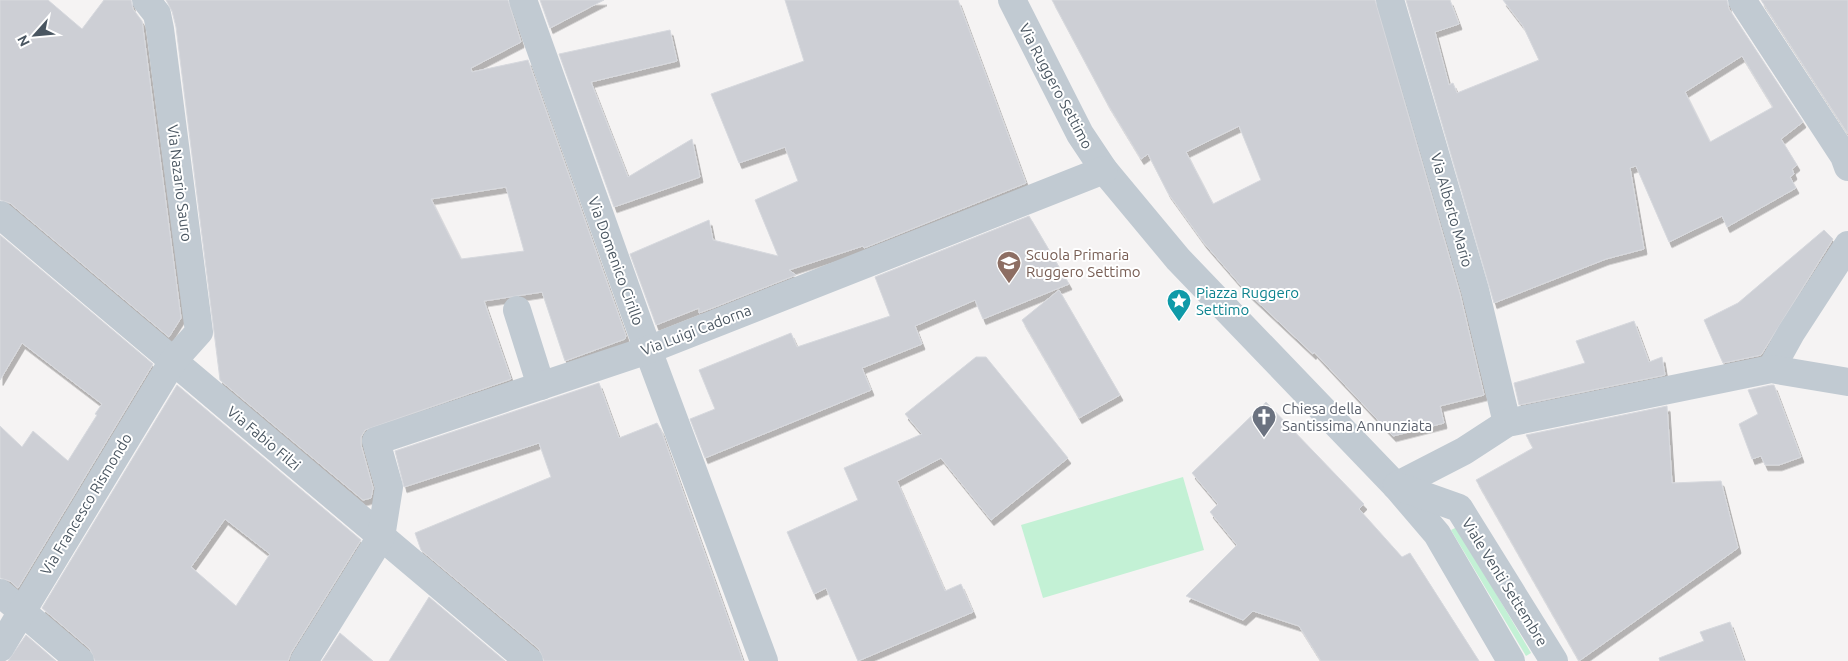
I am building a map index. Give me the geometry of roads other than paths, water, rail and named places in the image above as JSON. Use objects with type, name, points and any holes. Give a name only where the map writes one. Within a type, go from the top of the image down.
[{"type":"street","name":"Via Nazario Sauro","points":[[146,0],[157,14],[160,29],[199,332],[173,361]]},
{"type":"street","name":"Via Domenico Cirillo","points":[[523,0],[648,350],[764,661]]},
{"type":"street","name":"Via Ruggero Settimo","points":[[1012,0],[1080,134],[1104,170]]},
{"type":"street","name":"Via Alberto Mario","points":[[1390,0],[1475,290],[1507,422]]},
{"type":"street","points":[[1742,0],[1847,159]]},
{"type":"street","name":"Via Luigi Cadorna","points":[[381,537],[389,487],[376,441],[648,350],[1104,170]]},
{"type":"street","points":[[1104,170],[1178,259],[1396,486],[1437,534],[1511,661]]},
{"type":"street","name":"Via Fabio Filzi","points":[[0,214],[529,661]]},
{"type":"street","points":[[1772,369],[1790,333],[1848,245]]},
{"type":"street","points":[[517,310],[541,386]]},
{"type":"street","name":"Via Francesco Rismondo","points":[[0,648],[173,361]]},
{"type":"street","points":[[1396,486],[1464,451],[1507,422],[1772,369],[1848,382]]},
{"type":"street","name":"Viale Venti Settembre","points":[[1396,486],[1459,508],[1554,661]]},
{"type":"street","points":[[304,661],[381,537]]},
{"type":"street","points":[[0,592],[80,661]]},
{"type":"place","name":"Scuola Primaria Ruggero Settimo","points":[[1009,284]]},
{"type":"place","name":"Piazza Ruggero Settimo","points":[[1179,322]]},
{"type":"place","name":"Chiesa della Santissima Annunziata","points":[[1264,438]]}]
